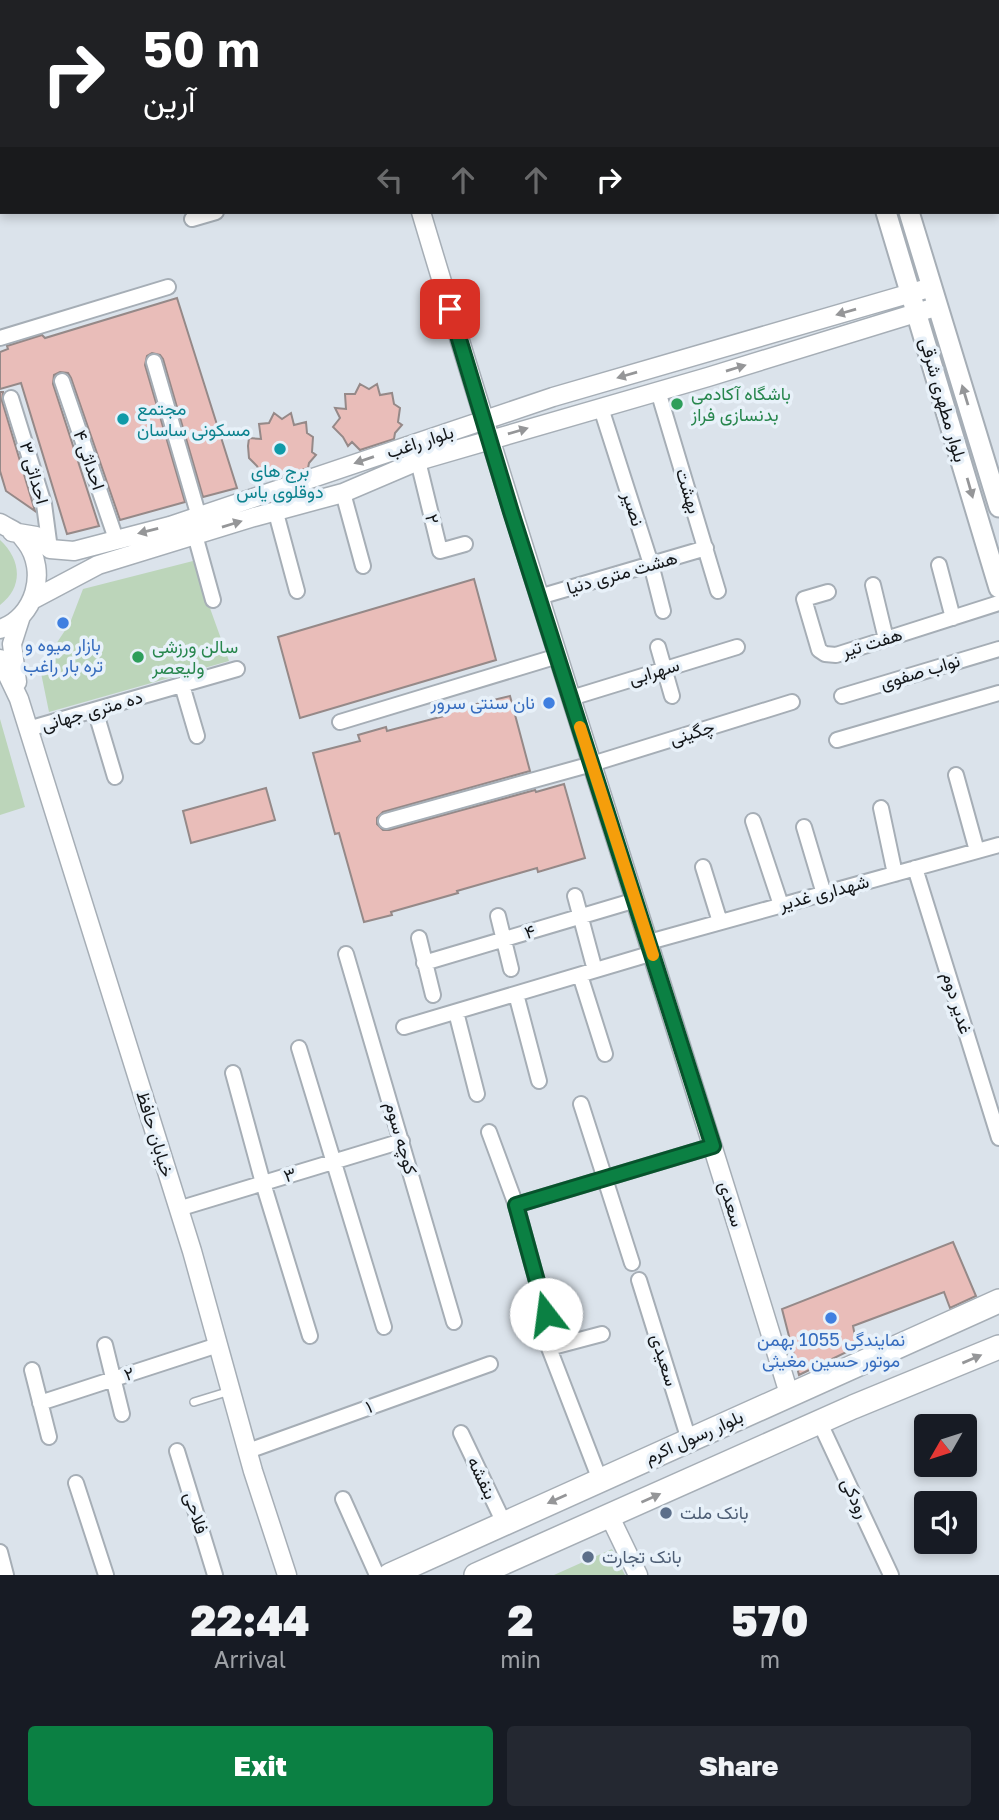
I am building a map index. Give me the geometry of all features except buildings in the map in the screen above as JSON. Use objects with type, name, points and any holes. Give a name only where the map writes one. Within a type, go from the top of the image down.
[{"type":"main road","name":"بلوار مطهری شرقی","points":[[887,214],[999,588]]},
{"type":"main road","name":"بلوار مطهری شرقی","points":[[910,214],[999,507]]},
{"type":"main road","name":"بلوار رسول اکرم","points":[[390,1575],[999,1301]]},
{"type":"main road","points":[[925,1334],[906,1348],[899,1358],[900,1367],[906,1374],[934,1374]]},
{"type":"main road","points":[[476,1575],[819,1421],[999,1348]]},
{"type":"main road","points":[[843,1370],[859,1373],[864,1379],[866,1388],[863,1396],[853,1407]]},
{"type":"street","points":[[192,219],[209,214]]},
{"type":"street","name":"سعدی","points":[[422,214],[489,440],[636,900],[789,1395]]},
{"type":"street","points":[[0,338],[168,287]]},
{"type":"street","name":"بلوار راغب","points":[[3,526],[36,536],[50,549],[74,551],[200,517],[552,397],[932,287]]},
{"type":"street","name":"بلوار راغب","points":[[32,600],[98,565],[343,493],[418,460],[601,408],[938,306]]},
{"type":"street","points":[[154,362],[200,517]]},
{"type":"street","name":"احداثی ۴","points":[[62,381],[116,539]]},
{"type":"street","name":"بهشت","points":[[658,391],[718,591]]},
{"type":"street","name":"احداثی ۳","points":[[11,398],[44,504],[50,549]]},
{"type":"street","name":"نصیر","points":[[601,408],[651,564],[663,611]]},
{"type":"street","name":"۲","points":[[418,460],[440,551],[465,544]]},
{"type":"street","points":[[343,493],[363,566]]},
{"type":"street","points":[[276,513],[297,591]]},
{"type":"street","points":[[0,629],[21,616],[32,600],[37,583],[37,565],[30,548],[19,534],[3,526]]},
{"type":"street","points":[[195,535],[213,600]]},
{"type":"street","name":"هشت متری دنیا","points":[[539,597],[705,548]]},
{"type":"street","points":[[939,565],[953,618]]},
{"type":"street","points":[[873,585],[886,639]]},
{"type":"street","name":"هفت تیر","points":[[828,592],[804,598],[819,650],[825,654],[836,655],[999,603]]},
{"type":"street","name":"خیابان حافظ","points":[[19,699],[12,644],[21,616]]},
{"type":"street","points":[[659,647],[672,696]]},
{"type":"street","name":"سهرابی","points":[[571,698],[737,647]]},
{"type":"street","name":"نواب صفوی","points":[[842,696],[999,649]]},
{"type":"street","points":[[340,722],[558,656]]},
{"type":"street","name":"خیابان حافظ","points":[[0,659],[19,699],[178,1209],[248,1451],[287,1573]]},
{"type":"street","name":"ده متری جهانی","points":[[28,729],[237,668]]},
{"type":"street","points":[[182,685],[197,736]]},
{"type":"street","points":[[837,740],[999,693]]},
{"type":"street","name":"چگینی","points":[[386,821],[592,764],[792,702]]},
{"type":"street","points":[[95,710],[115,777]]},
{"type":"street","points":[[956,775],[977,851]]},
{"type":"street","points":[[881,808],[895,874]]},
{"type":"street","points":[[753,821],[781,905]]},
{"type":"street","points":[[804,827],[824,894]]},
{"type":"street","name":"شهداری غدیر","points":[[404,1027],[580,975],[720,922],[999,845]]},
{"type":"street","points":[[703,867],[720,922]]},
{"type":"street","name":"غدیر دوم","points":[[915,868],[999,1138]]},
{"type":"street","points":[[575,896],[593,963]]},
{"type":"street","name":"۴","points":[[424,963],[636,900]]},
{"type":"street","points":[[498,916],[512,969]]},
{"type":"street","points":[[419,939],[433,995]]},
{"type":"street","name":"کوچه سوم","points":[[346,954],[454,1322]]},
{"type":"street","points":[[580,975],[605,1054]]},
{"type":"street","points":[[516,994],[539,1081]]},
{"type":"street","points":[[456,1012],[477,1094]]},
{"type":"street","points":[[299,1048],[384,1327]]},
{"type":"street","points":[[233,1073],[263,1184],[310,1336]]},
{"type":"street","points":[[581,1104],[632,1263]]},
{"type":"street","points":[[489,1132],[516,1205],[546,1314]]},
{"type":"street","name":"۳","points":[[178,1209],[402,1141]]},
{"type":"street","points":[[516,1205],[713,1146]]},
{"type":"street","name":"سعیدی","points":[[639,1280],[689,1440]]},
{"type":"street","points":[[600,1480],[549,1348],[602,1334]]},
{"type":"street","points":[[105,1345],[122,1414]]},
{"type":"street","name":"۲","points":[[40,1403],[218,1345]]},
{"type":"street","name":"۱","points":[[248,1451],[490,1364]]},
{"type":"street","points":[[32,1370],[49,1437]]},
{"type":"street","name":"رودکی","points":[[819,1421],[891,1575]]},
{"type":"street","name":"بنفشه","points":[[461,1433],[504,1523]]},
{"type":"street","name":"فلاحی","points":[[177,1451],[215,1575]]},
{"type":"street","points":[[76,1483],[106,1575]]},
{"type":"street","points":[[343,1499],[377,1575]]},
{"type":"street","points":[[610,1517],[638,1575]]},
{"type":"street","points":[[0,1552],[6,1575]]},
{"type":"lane","points":[[194,1402],[231,1391]]},
{"type":"green space","points":[[0,540],[12,556],[17,573],[13,590],[0,605]]},
{"type":"green space","points":[[193,561],[229,661],[49,712],[40,668],[70,623],[83,589]]},
{"type":"green space","points":[[0,719],[25,807],[0,815]]},
{"type":"green space","points":[[612,1549],[625,1575],[554,1575]]},
{"type":"slow traffic","points":[[580,727],[653,955]]},
{"type":"place","name":"باشگاه آکادمی بدنسازی فراز","points":[[677,404]]},
{"type":"place","name":"مجتمع مسکونی ساسان","points":[[123,419]]},
{"type":"place","name":"برج های دوقلوی یاس","points":[[280,449]]},
{"type":"place","name":"بازار میوه و تره بار راغب","points":[[63,623]]},
{"type":"place","name":"سالن ورزشی ولیعصر","points":[[138,657]]},
{"type":"place","name":"نان سنتی سرور","points":[[549,703]]},
{"type":"place","name":"نمایندگی 1055 بهمن موتور حسین مغیثی","points":[[831,1318]]},
{"type":"place","name":"بانک ملت","points":[[666,1513]]},
{"type":"place","name":"بانک تجارت","points":[[588,1557]]},
{"type":"route","points":[[450,309],[511,512],[713,1146],[516,1205],[546,1314]]}]
